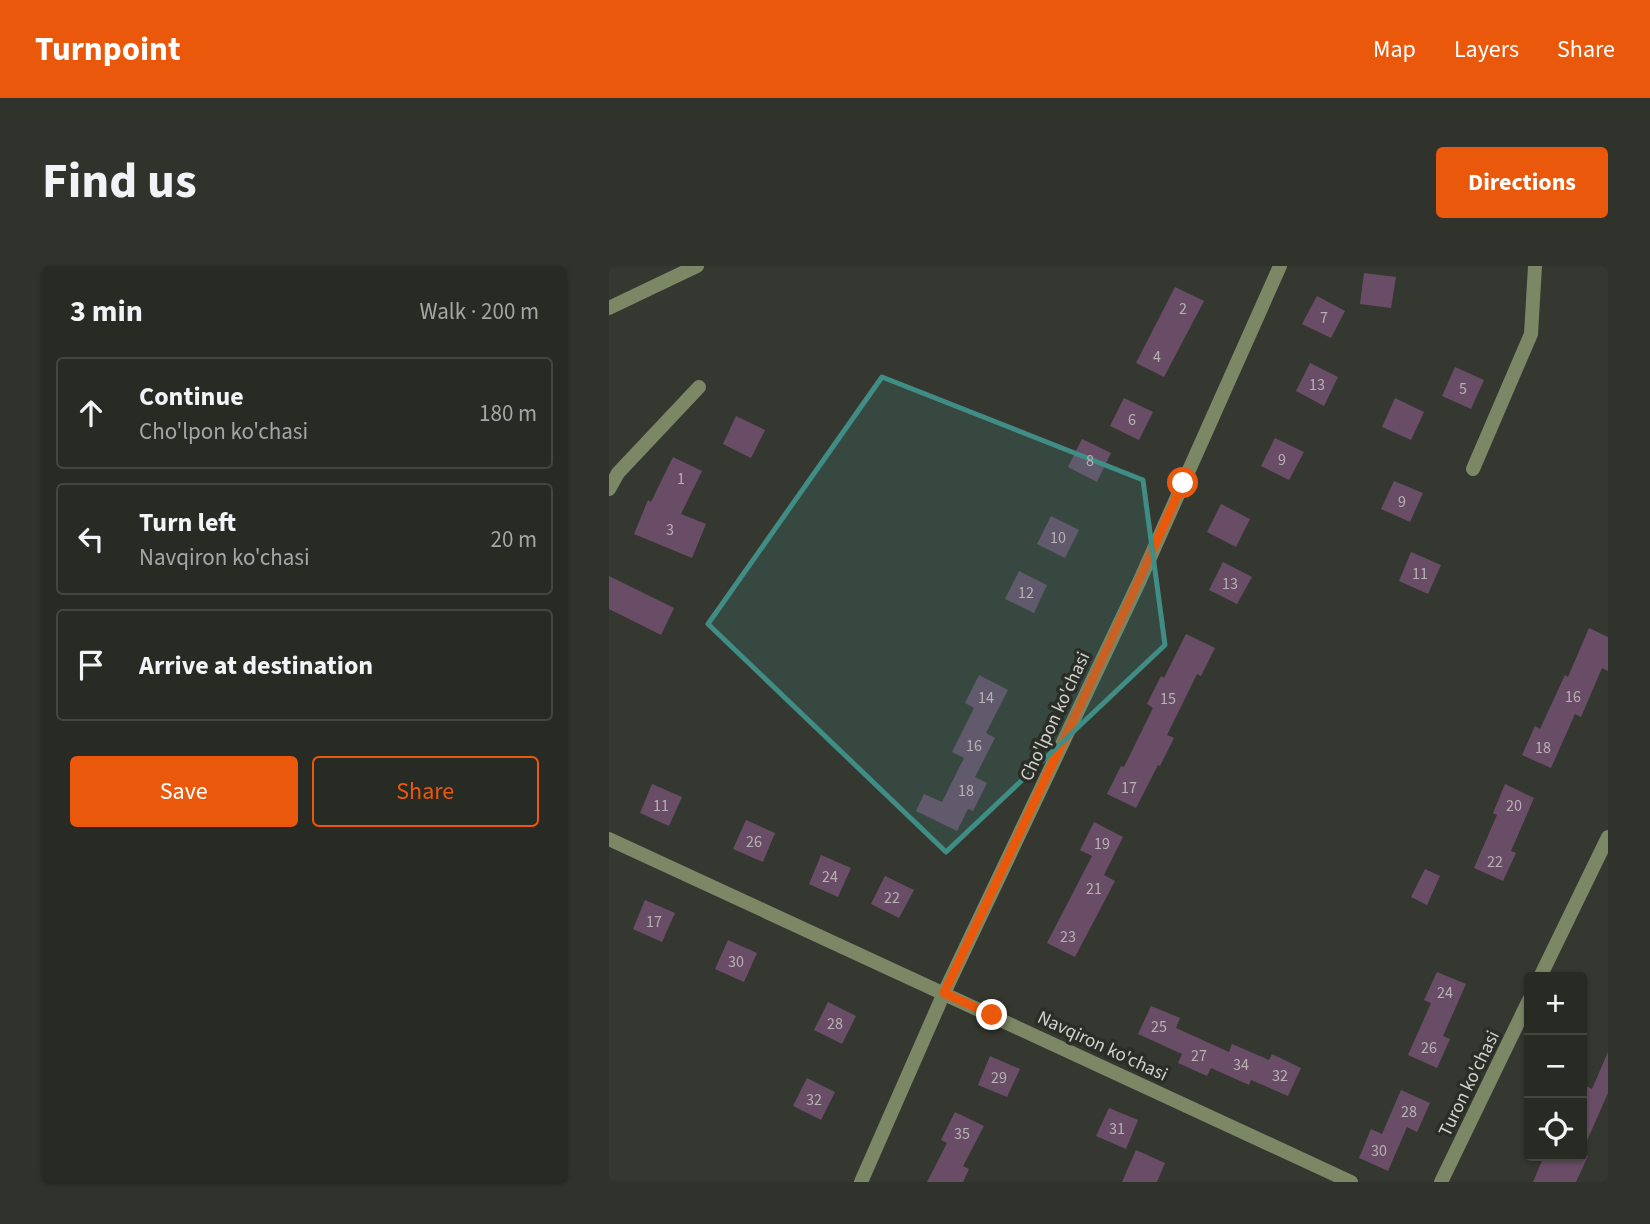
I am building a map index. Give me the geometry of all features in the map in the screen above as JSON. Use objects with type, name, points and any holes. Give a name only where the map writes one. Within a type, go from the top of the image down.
[{"type":"street","points":[[609,308],[697,266]]},
{"type":"street","name":"Cho'lpon ko'chasi","points":[[861,1182],[944,993],[1134,592],[1280,266]]},
{"type":"street","points":[[1473,469],[1531,334],[1535,266]]},
{"type":"street","points":[[609,489],[618,473],[699,387]]},
{"type":"street","points":[[1542,972],[1608,837]]},
{"type":"street","name":"Navqiron ko'chasi","points":[[609,839],[1351,1182]]},
{"type":"street","name":"Turon ko'chasi","points":[[1441,1182],[1524,1010]]},
{"type":"highlighted area","points":[[882,377],[1143,480],[1165,645],[946,852],[708,624]]},
{"type":"building","points":[[1364,273],[1396,277],[1391,308],[1360,304]]},
{"type":"building","points":[[1175,287],[1204,301],[1164,377],[1136,363]]},
{"type":"building","points":[[1317,296],[1345,311],[1331,338],[1302,324]]},
{"type":"building","points":[[1310,363],[1338,377],[1324,406],[1296,391]]},
{"type":"building","points":[[1455,367],[1484,380],[1471,409],[1442,396]]},
{"type":"building","points":[[1124,398],[1153,412],[1139,440],[1110,426]]},
{"type":"building","points":[[1395,398],[1424,412],[1411,440],[1382,427]]},
{"type":"building","points":[[736,416],[765,430],[751,458],[723,444]]},
{"type":"building","points":[[1275,438],[1304,452],[1289,480],[1261,466]]},
{"type":"building","points":[[1082,439],[1111,453],[1097,482],[1068,467]]},
{"type":"building","points":[[673,457],[702,471],[681,514],[706,524],[692,558],[634,534],[648,500],[651,502]]},
{"type":"building","points":[[1394,481],[1423,493],[1410,522],[1381,509]]},
{"type":"building","points":[[1221,504],[1250,519],[1236,547],[1207,532]]},
{"type":"building","points":[[1051,516],[1079,530],[1065,558],[1037,544]]},
{"type":"building","points":[[1411,552],[1441,565],[1428,594],[1399,581]]},
{"type":"building","points":[[1223,562],[1252,577],[1237,604],[1209,590]]},
{"type":"building","points":[[1019,571],[1047,585],[1034,613],[1005,599]]},
{"type":"building","points":[[609,576],[674,608],[661,635],[609,609]]},
{"type":"building","points":[[1589,628],[1608,637],[1608,671],[1602,668],[1581,717],[1575,714],[1551,768],[1522,755],[1535,726],[1540,729],[1565,675],[1568,677]]},
{"type":"building","points":[[1186,634],[1215,648],[1201,676],[1197,674],[1167,735],[1174,738],[1136,808],[1107,794],[1121,766],[1124,767],[1153,708],[1147,704],[1161,676],[1164,678]]},
{"type":"building","points":[[979,675],[1008,690],[986,733],[995,738],[975,777],[987,783],[973,811],[968,809],[957,831],[916,811],[924,794],[942,802],[964,758],[952,752],[974,708],[965,703]]},
{"type":"building","points":[[652,784],[682,797],[669,826],[640,813]]},
{"type":"building","points":[[1505,784],[1534,798],[1511,851],[1516,853],[1503,881],[1474,868],[1497,815],[1493,813]]},
{"type":"building","points":[[746,820],[775,833],[763,862],[733,849]]},
{"type":"building","points":[[1094,822],[1123,837],[1104,875],[1115,881],[1075,957],[1047,943],[1092,856],[1080,850]]},
{"type":"building","points":[[821,855],[851,868],[838,897],[809,884]]},
{"type":"building","points":[[1425,869],[1440,876],[1427,905],[1411,897]]},
{"type":"building","points":[[885,876],[914,890],[899,918],[871,904]]},
{"type":"building","points":[[645,900],[675,913],[662,942],[633,929]]},
{"type":"building","points":[[728,940],[757,953],[744,982],[715,969]]},
{"type":"building","points":[[1437,972],[1466,984],[1443,1036],[1450,1039],[1437,1068],[1408,1055],[1431,1003],[1424,1000]]},
{"type":"building","points":[[828,1002],[856,1016],[842,1044],[814,1030]]},
{"type":"building","points":[[1151,1006],[1180,1018],[1176,1028],[1229,1052],[1232,1044],[1269,1060],[1272,1054],[1301,1068],[1288,1096],[1251,1080],[1249,1085],[1211,1068],[1207,1076],[1178,1063],[1182,1054],[1138,1034]]},
{"type":"building","points":[[1608,1052],[1608,1093],[1587,1141],[1587,1086],[1592,1089]]},
{"type":"building","points":[[990,1056],[1020,1069],[1007,1097],[978,1085]]},
{"type":"building","points":[[807,1078],[835,1092],[821,1120],[793,1106]]},
{"type":"building","points":[[1401,1090],[1430,1103],[1417,1132],[1407,1127],[1388,1171],[1359,1158],[1371,1129],[1382,1134]]},
{"type":"building","points":[[1109,1108],[1138,1120],[1126,1149],[1096,1136]]},
{"type":"building","points":[[955,1112],[984,1126],[963,1166],[969,1169],[963,1182],[927,1182],[947,1143],[941,1140]]},
{"type":"building","points":[[1136,1150],[1165,1163],[1157,1182],[1122,1182]]},
{"type":"building","points":[[1542,1161],[1586,1161],[1576,1182],[1533,1182]]},
{"type":"route","points":[[992,1015],[944,993],[1183,483]]}]
